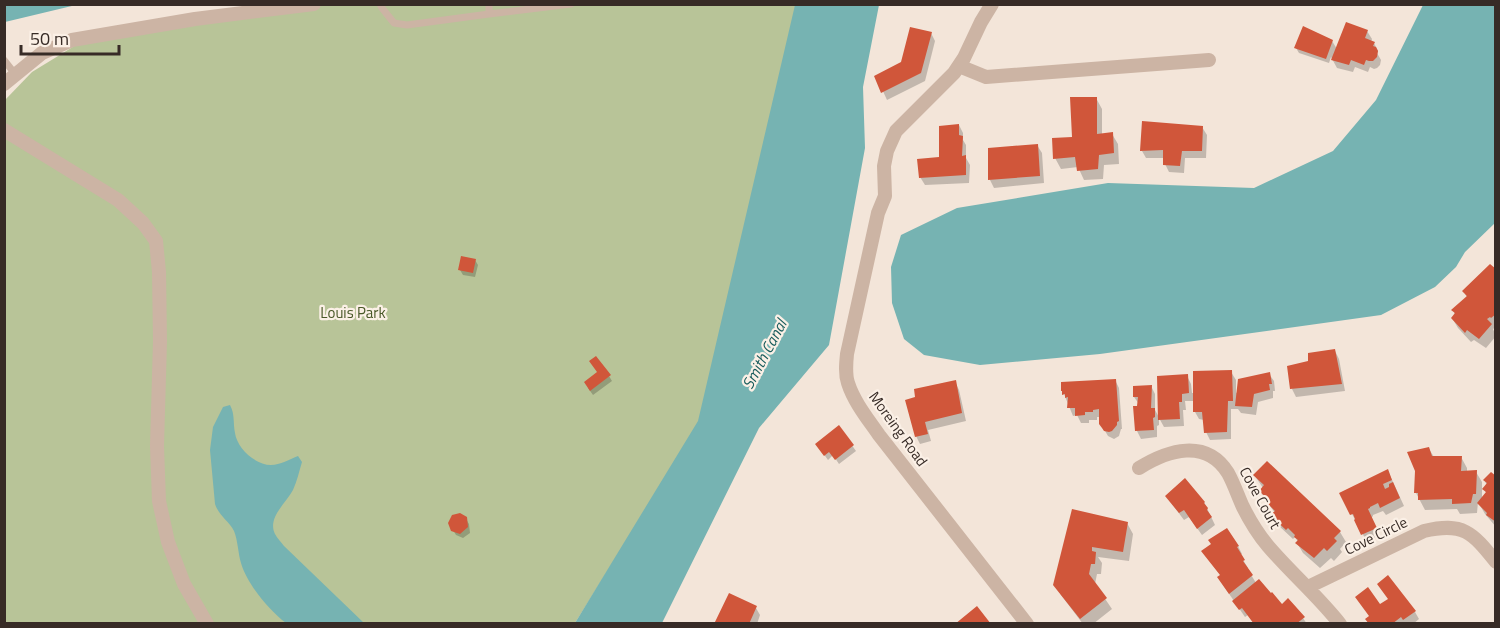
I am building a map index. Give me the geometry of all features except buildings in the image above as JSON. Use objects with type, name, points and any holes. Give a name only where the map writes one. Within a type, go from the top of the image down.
[{"type":"street","points":[[10,79],[42,53],[72,40],[195,19],[314,4]]},
{"type":"street","name":"Moreing Road","points":[[992,4],[959,66],[896,131],[887,151],[884,166],[885,196],[878,213],[847,354],[846,370],[848,384],[864,414],[1027,624]]},
{"type":"street","points":[[959,66],[986,77],[1209,60]]},
{"type":"street","points":[[4,130],[118,200],[143,223],[156,241],[160,341],[157,446],[159,501],[168,542],[184,584],[207,624]]},
{"type":"street","name":"Cove Court","points":[[1139,468],[1166,454],[1186,450],[1205,453],[1219,462],[1227,472],[1243,507],[1267,545],[1308,587]]},
{"type":"street","name":"Cove Circle","points":[[1308,587],[1424,531],[1439,527],[1452,527],[1465,531],[1478,540],[1496,562]]},
{"type":"street","points":[[1308,587],[1326,605],[1340,624]]},
{"type":"lane","points":[[380,4],[394,23],[407,25],[571,4]]},
{"type":"lane","points":[[489,4],[489,14]]},
{"type":"lane","points":[[4,60],[10,79]]},
{"type":"green space","name":"Louis Park","points":[[310,5],[807,5],[706,413],[575,623],[5,624],[5,100],[32,72],[89,37]]},
{"type":"water","points":[[5,4],[76,4],[76,5],[5,22]]},
{"type":"water","name":"Smith Canal","points":[[795,5],[879,5],[863,87],[865,148],[829,345],[759,428],[662,623],[575,623],[698,421]]},
{"type":"water","points":[[1423,5],[1496,5],[1495,223],[1465,252],[1456,267],[1435,287],[1381,315],[1100,354],[980,365],[924,355],[904,339],[892,303],[891,267],[901,235],[957,208],[1108,183],[1254,188],[1333,151],[1376,100]]},
{"type":"water","points":[[230,405],[236,439],[253,459],[271,465],[298,456],[302,462],[293,490],[275,516],[273,528],[275,534],[284,546],[364,623],[286,623],[253,588],[241,563],[234,531],[215,504],[210,450],[213,427],[223,407]]}]
